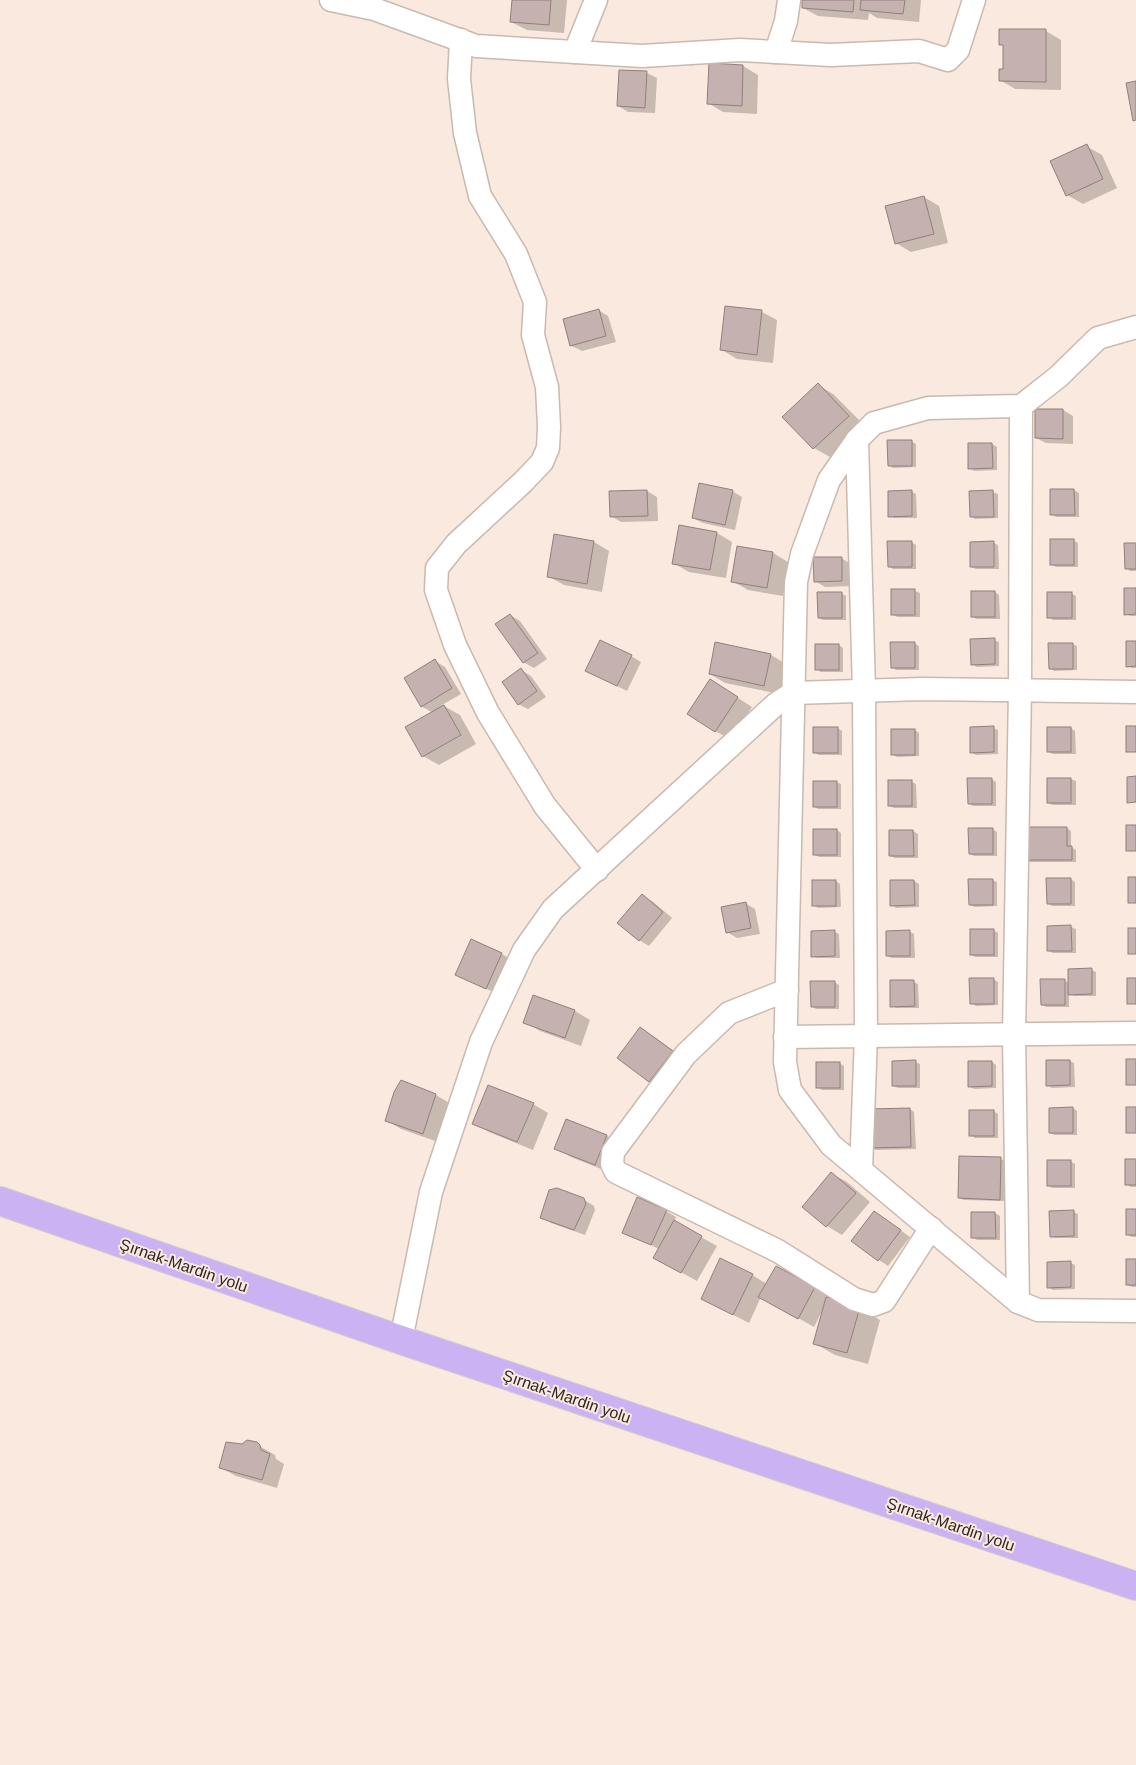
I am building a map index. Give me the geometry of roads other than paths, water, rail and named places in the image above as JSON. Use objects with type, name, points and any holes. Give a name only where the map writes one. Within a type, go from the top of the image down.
[{"type":"main road","name":"Şırnak-Mardin yolu","points":[[0,1201],[401,1340],[1136,1586]]},
{"type":"street","points":[[334,0],[374,9],[476,46],[642,56],[740,50],[830,55],[919,51],[948,60],[958,50],[974,0]]},
{"type":"street","points":[[575,52],[596,0]]},
{"type":"street","points":[[776,52],[786,21],[789,0]]},
{"type":"street","points":[[461,40],[459,80],[465,133],[480,196],[516,254],[535,302],[533,335],[547,387],[549,428],[548,448],[542,462],[456,544],[438,568],[436,590],[455,645],[488,713],[545,806],[597,870]]},
{"type":"street","points":[[1136,327],[1098,338],[1058,377],[1021,406],[928,408],[874,423],[857,440],[829,480],[802,554],[796,582],[785,1037],[785,1062],[790,1090],[831,1145],[1018,1302],[1038,1310],[1136,1312]]},
{"type":"street","points":[[1018,1302],[1014,1034],[1020,690],[1021,406]]},
{"type":"street","points":[[857,440],[864,691],[866,1036],[861,1170]]},
{"type":"street","points":[[401,1340],[431,1192],[481,1042],[524,950],[554,909],[776,704],[793,693],[922,689],[1136,692]]},
{"type":"street","points":[[786,990],[730,1013],[686,1054],[613,1152],[612,1164],[616,1172],[778,1251],[854,1299],[873,1305],[884,1301],[931,1228]]},
{"type":"street","points":[[785,1037],[1136,1033]]}]
